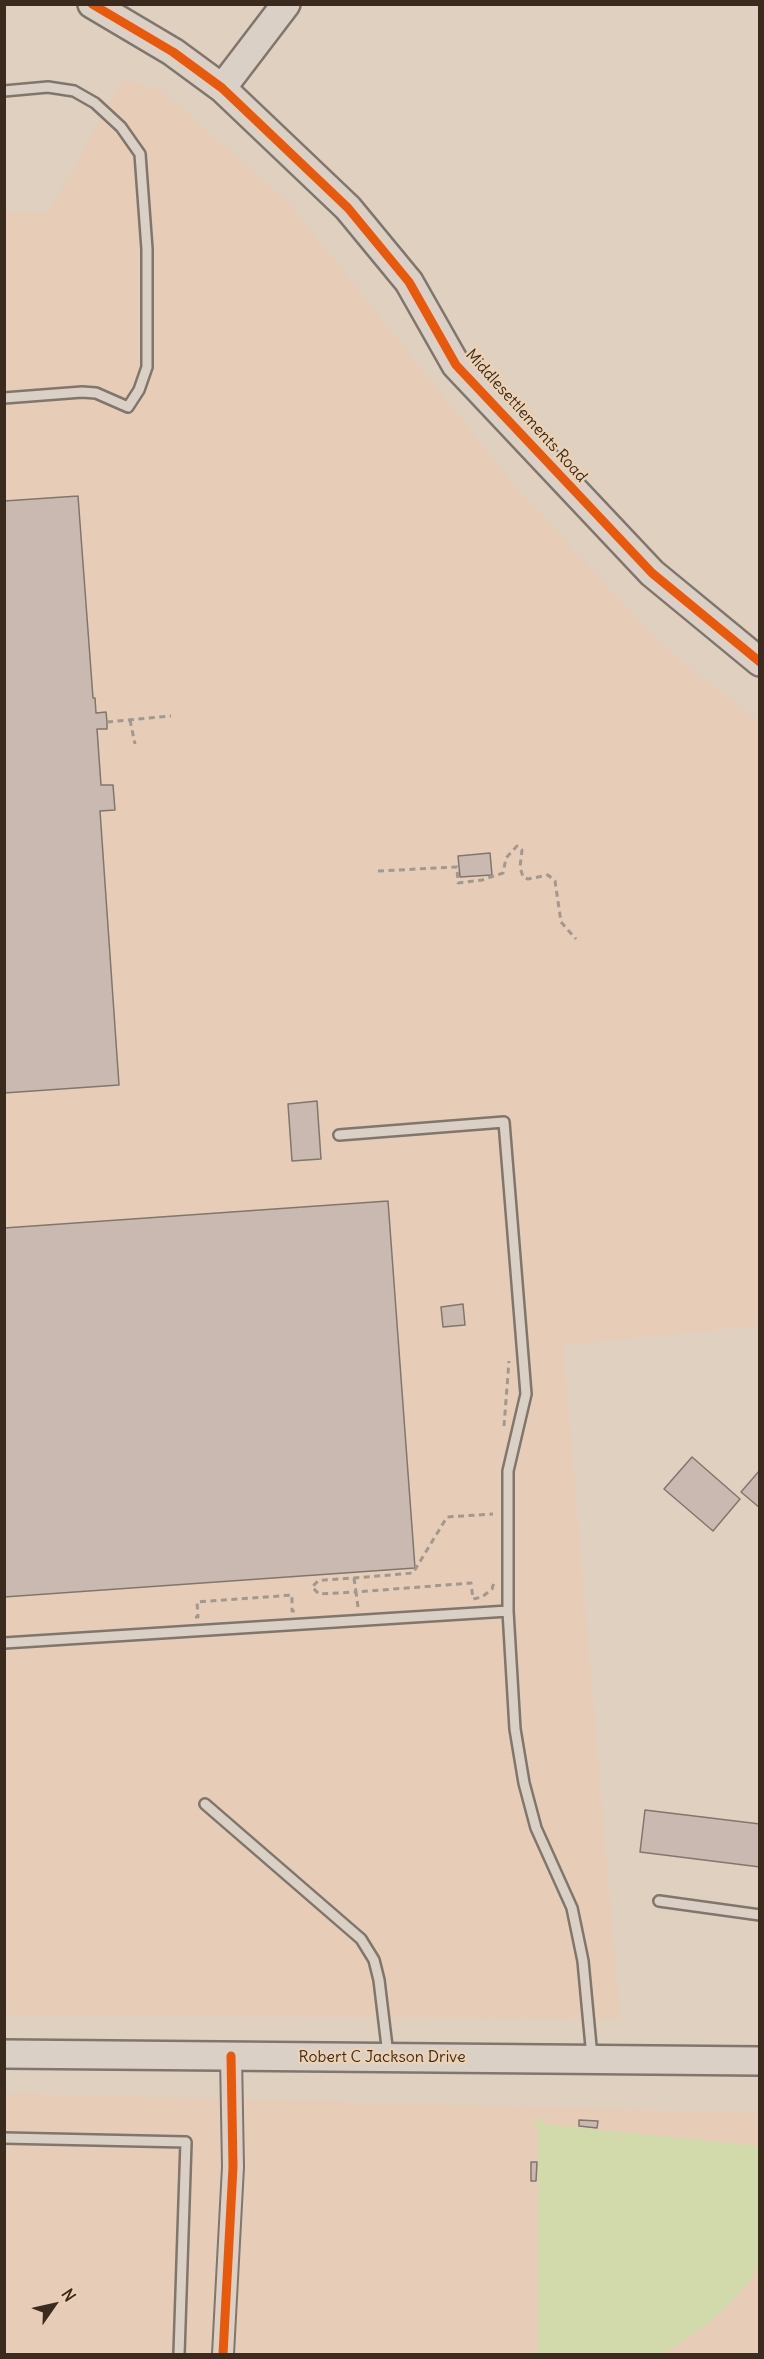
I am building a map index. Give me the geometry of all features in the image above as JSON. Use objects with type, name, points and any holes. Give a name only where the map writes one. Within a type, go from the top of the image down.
[{"type":"street","name":"Middlesettlements Road","points":[[93,4],[173,52],[222,88],[348,208],[409,282],[456,365],[652,573],[759,662]]},
{"type":"street","points":[[222,88],[286,4]]},
{"type":"street","name":"Robert C Jackson Drive","points":[[4,2054],[759,2061]]},
{"type":"street","points":[[223,2355],[233,2167],[231,2056]]},
{"type":"lane","points":[[4,91],[48,87],[74,91],[95,103],[121,127],[140,154],[147,249],[147,367],[139,390],[128,407],[96,393],[4,398]]},
{"type":"lane","points":[[339,1135],[504,1122],[526,1394],[508,1471],[508,1611],[515,1728],[524,1783],[536,1828],[572,1908],[583,1960],[592,2059]]},
{"type":"lane","points":[[4,1643],[508,1611]]},
{"type":"lane","points":[[205,1804],[361,1939],[374,1960],[379,1980],[388,2058]]},
{"type":"lane","points":[[659,1901],[759,1915]]},
{"type":"lane","points":[[4,2138],[186,2142],[179,2355]]},
{"type":"path","points":[[106,722],[171,716]]},
{"type":"path","points":[[130,719],[135,744]]},
{"type":"path","points":[[378,871],[457,867],[458,883],[482,880],[503,873],[506,858],[517,846],[522,850],[520,867],[523,877],[528,879],[548,874],[555,881],[561,922],[576,939]]},
{"type":"path","points":[[503,1432],[509,1357]]},
{"type":"path","points":[[494,1524],[493,1513],[447,1517],[413,1573],[318,1581],[312,1587],[319,1594],[471,1583],[473,1599],[482,1597],[492,1589],[496,1573]]},
{"type":"path","points":[[347,1608],[358,1608],[354,1578]]},
{"type":"path","points":[[187,1618],[198,1617],[197,1602],[292,1595],[292,1611],[303,1611]]},
{"type":"shaded area","points":[[122,79],[159,89],[288,201],[517,488],[660,643],[759,722],[759,1326],[563,1345],[620,2019],[5,2015],[4,211],[48,213]]},
{"type":"shaded area","points":[[4,2093],[759,2113],[759,2354],[5,2354]]},
{"type":"green space","points":[[540,2118],[545,2124],[759,2146],[759,2263],[750,2281],[728,2305],[709,2323],[663,2354],[538,2354],[538,2129],[533,2124]]},
{"type":"building","points":[[78,496],[93,698],[95,698],[96,713],[106,712],[107,722],[107,729],[97,729],[101,785],[113,785],[115,810],[100,811],[119,1085],[4,1093],[4,501]]},
{"type":"building","points":[[490,853],[492,875],[460,877],[458,856]]},
{"type":"building","points":[[317,1101],[321,1159],[292,1161],[288,1104]]},
{"type":"building","points":[[388,1201],[415,1568],[4,1597],[4,1228]]},
{"type":"building","points":[[463,1304],[465,1325],[443,1327],[441,1307]]},
{"type":"building","points":[[692,1457],[740,1499],[713,1531],[664,1489]]},
{"type":"building","points":[[760,1470],[760,1508],[741,1492]]},
{"type":"building","points":[[645,1810],[760,1824],[760,1867],[640,1852]]},
{"type":"building","points":[[579,2120],[598,2121],[597,2128],[579,2126]]},
{"type":"building","points":[[531,2162],[537,2162],[536,2181],[531,2181]]},
{"type":"cycle path","points":[[92,4],[173,52],[222,88],[348,208],[409,282],[456,365],[652,573],[760,662]]},
{"type":"cycle path","points":[[223,2354],[233,2167],[231,2056]]}]
